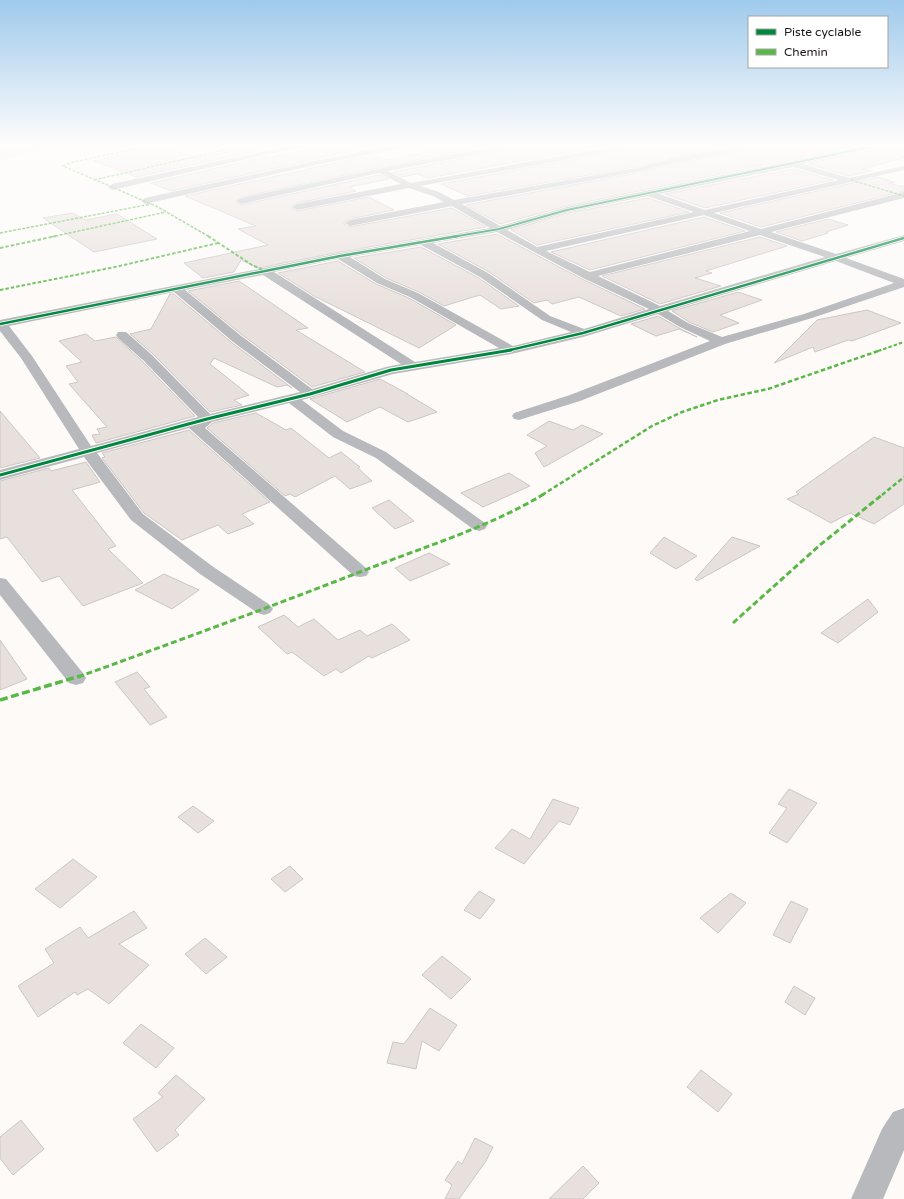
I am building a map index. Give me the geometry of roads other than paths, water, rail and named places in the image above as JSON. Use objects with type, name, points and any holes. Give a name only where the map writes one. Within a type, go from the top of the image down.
[{"type":"street","points":[[298,207],[324,202]]},
{"type":"street","points":[[350,223],[459,202]]},
{"type":"street","points":[[264,609],[206,570],[137,517],[88,452],[26,356],[0,324],[93,304],[177,289],[340,256],[499,230],[567,210],[608,202]]},
{"type":"street","points":[[677,202],[904,283]]},
{"type":"street","points":[[536,250],[749,202]]},
{"type":"street","points":[[587,276],[880,202]]},
{"type":"street","points":[[453,203],[536,250],[659,310],[684,325],[721,341]]},
{"type":"street","points":[[0,475],[207,419],[310,394],[358,379],[412,366],[511,350],[584,333],[748,283],[904,238]]},
{"type":"street","points":[[423,242],[484,275],[546,318],[584,333]]},
{"type":"street","points":[[340,256],[381,281],[414,295],[511,350]]},
{"type":"street","points":[[265,271],[412,366]]},
{"type":"street","points":[[519,416],[575,398],[671,359],[721,341],[808,316],[904,283]]},
{"type":"street","points":[[177,289],[236,338],[310,394]]},
{"type":"street","points":[[122,335],[148,358],[207,419]]},
{"type":"street","points":[[291,398],[338,434],[381,455],[479,526]]},
{"type":"street","points":[[207,419],[196,428],[360,572]]},
{"type":"street","points":[[0,583],[76,678]]},
{"type":"street","points":[[866,1199],[894,1140],[904,1123]]}]
